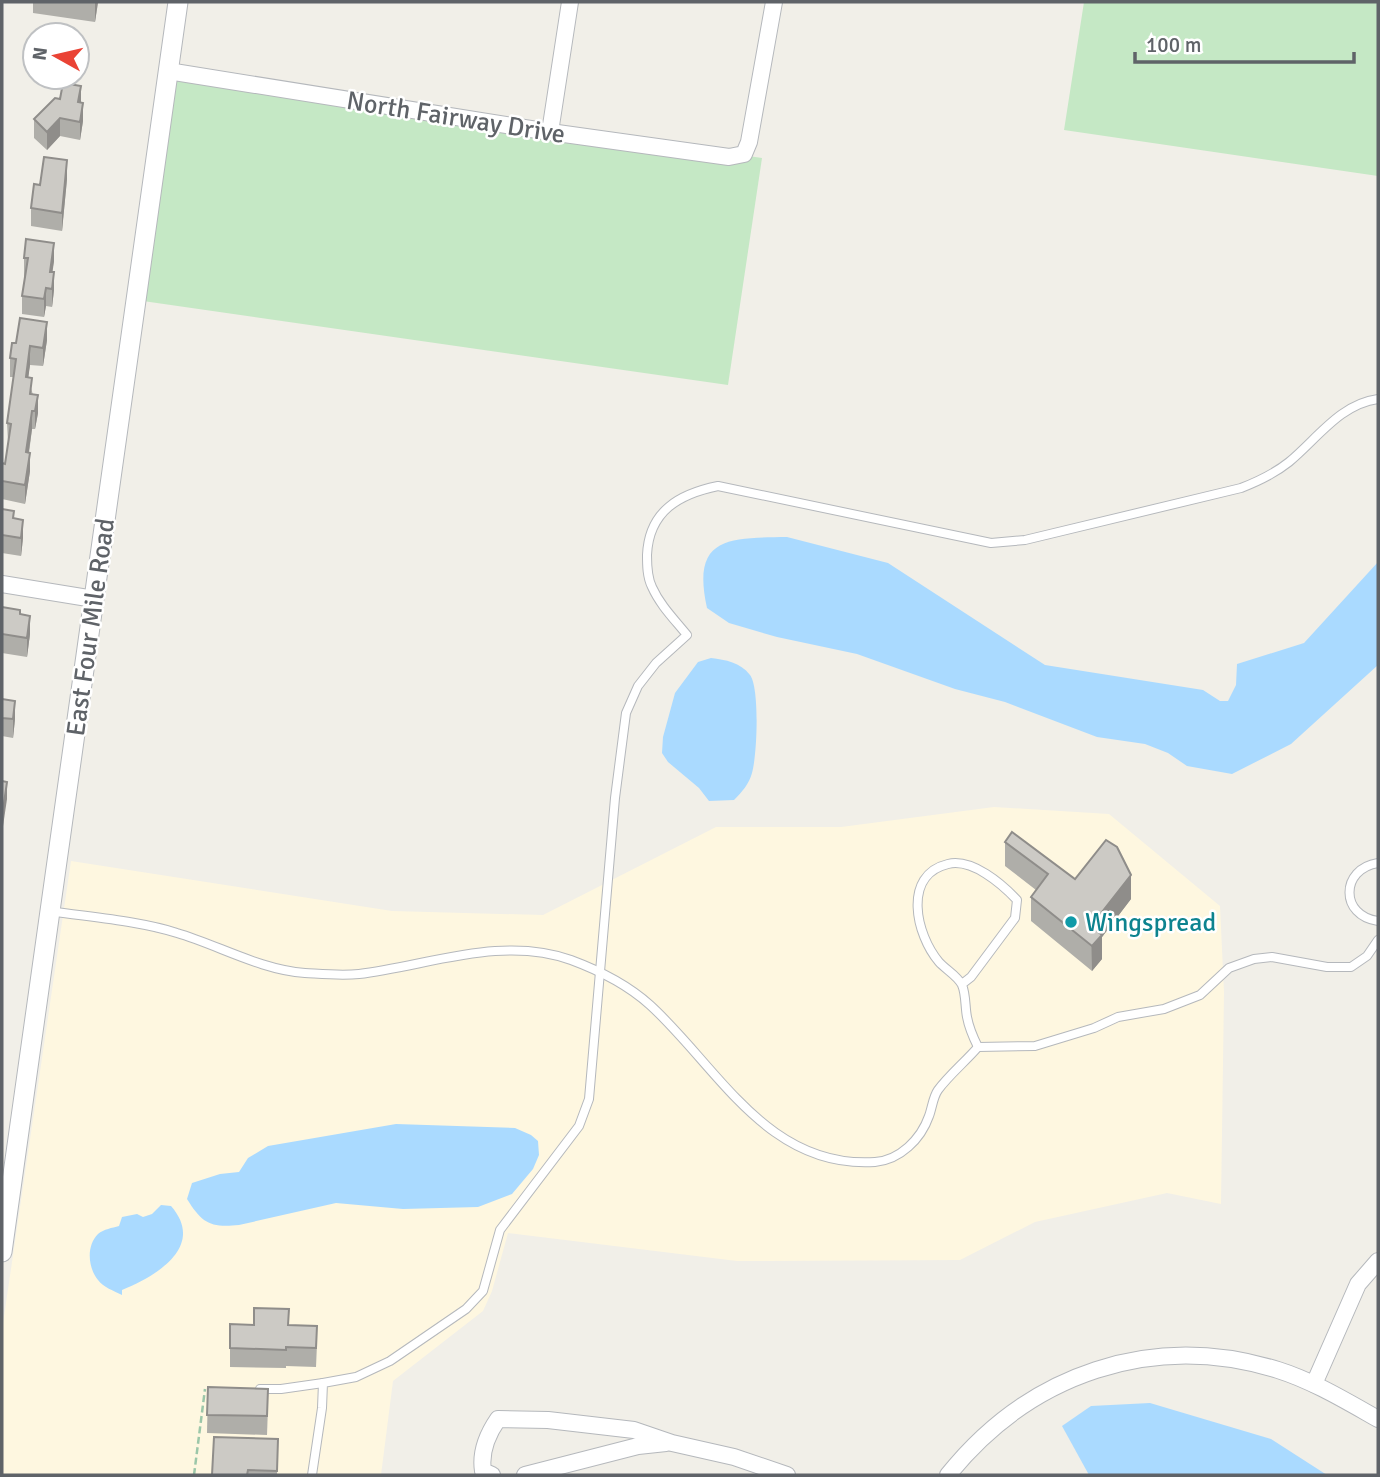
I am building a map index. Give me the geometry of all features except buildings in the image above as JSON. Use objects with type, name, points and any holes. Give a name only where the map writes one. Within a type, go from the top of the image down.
[{"type":"street","name":"East Four Mile Road","points":[[2,1252],[178,2]]},
{"type":"street","points":[[551,132],[570,2]]},
{"type":"street","name":"North Fairway Drive","points":[[168,71],[551,132],[729,157],[744,154],[749,142],[774,2]]},
{"type":"street","points":[[2,584],[93,599]]},
{"type":"street","points":[[1314,1384],[1358,1284],[1378,1261]]},
{"type":"street","points":[[948,1475],[980,1439],[1021,1406],[1069,1380],[1112,1365],[1162,1357],[1212,1357],[1258,1364],[1314,1384],[1378,1419]]},
{"type":"street","points":[[492,1475],[484,1471],[481,1459],[489,1431],[498,1419],[548,1420],[634,1430],[672,1443],[734,1457],[788,1475]]},
{"type":"street","points":[[525,1475],[638,1446],[672,1443]]},
{"type":"lane","points":[[256,1389],[281,1389],[356,1377],[390,1361],[466,1309],[483,1291],[500,1230],[579,1126],[589,1100],[615,798],[626,713],[638,686],[656,663],[687,635],[657,596],[647,565],[648,543],[654,523],[670,505],[694,491],[718,486],[991,543],[1026,541],[1241,488],[1266,479],[1349,409],[1378,399]]},
{"type":"lane","points":[[962,984],[971,977],[1014,918],[1017,900],[999,881],[961,862],[946,864],[934,870],[919,887],[917,905],[927,942],[938,961],[962,984],[967,1018],[978,1047]]},
{"type":"lane","points":[[1378,863],[1368,865],[1353,877],[1349,897],[1359,914],[1378,921]]},
{"type":"lane","points":[[50,911],[172,931],[271,966],[300,972],[357,975],[470,954],[519,951],[571,960],[622,984],[649,1004],[761,1124],[796,1145],[845,1160],[873,1162],[899,1155],[909,1146],[928,1120],[937,1091],[978,1047],[1035,1046],[1094,1028],[1118,1017],[1164,1009],[1200,995],[1229,968],[1254,959],[1272,957],[1327,967],[1351,967],[1367,956],[1378,940]]},
{"type":"lane","points":[[312,1475],[323,1383]]},
{"type":"path","points":[[194,1475],[205,1389]]},
{"type":"shaded area","points":[[994,807],[1109,814],[1220,906],[1224,992],[1221,1204],[1167,1193],[1035,1222],[960,1260],[737,1261],[508,1233],[492,1291],[483,1311],[393,1381],[381,1475],[2,1475],[2,1330],[71,861],[392,911],[543,915],[716,827],[841,827]]},
{"type":"green space","points":[[1084,2],[1378,2],[1378,176],[1064,130]]},
{"type":"green space","points":[[168,71],[762,158],[728,385],[136,300]]},
{"type":"water","points":[[787,537],[888,563],[1045,665],[1203,690],[1220,701],[1228,701],[1236,685],[1237,664],[1304,643],[1378,562],[1378,665],[1291,744],[1232,774],[1187,766],[1168,753],[1145,744],[1097,737],[1005,702],[955,689],[857,654],[777,637],[729,623],[707,608],[703,584],[705,567],[710,554],[719,546],[748,538]]},
{"type":"water","points":[[711,658],[742,667],[750,675],[755,693],[757,722],[754,764],[751,777],[734,800],[709,801],[662,753],[663,737],[675,693],[698,662]]},
{"type":"water","points":[[396,1124],[515,1128],[538,1141],[539,1155],[533,1169],[512,1194],[478,1207],[403,1209],[336,1203],[239,1225],[221,1226],[202,1219],[187,1199],[192,1183],[220,1174],[239,1172],[248,1158],[268,1146]]},
{"type":"water","points":[[161,1205],[171,1206],[180,1221],[183,1234],[173,1258],[149,1277],[122,1290],[122,1295],[103,1285],[90,1263],[94,1239],[103,1231],[119,1226],[122,1217],[137,1214],[143,1217],[152,1214]]},
{"type":"water","points":[[1150,1403],[1271,1439],[1327,1475],[1089,1475],[1062,1426],[1091,1406]]},
{"type":"place","name":"Wingspread","points":[[1071,922]]}]
